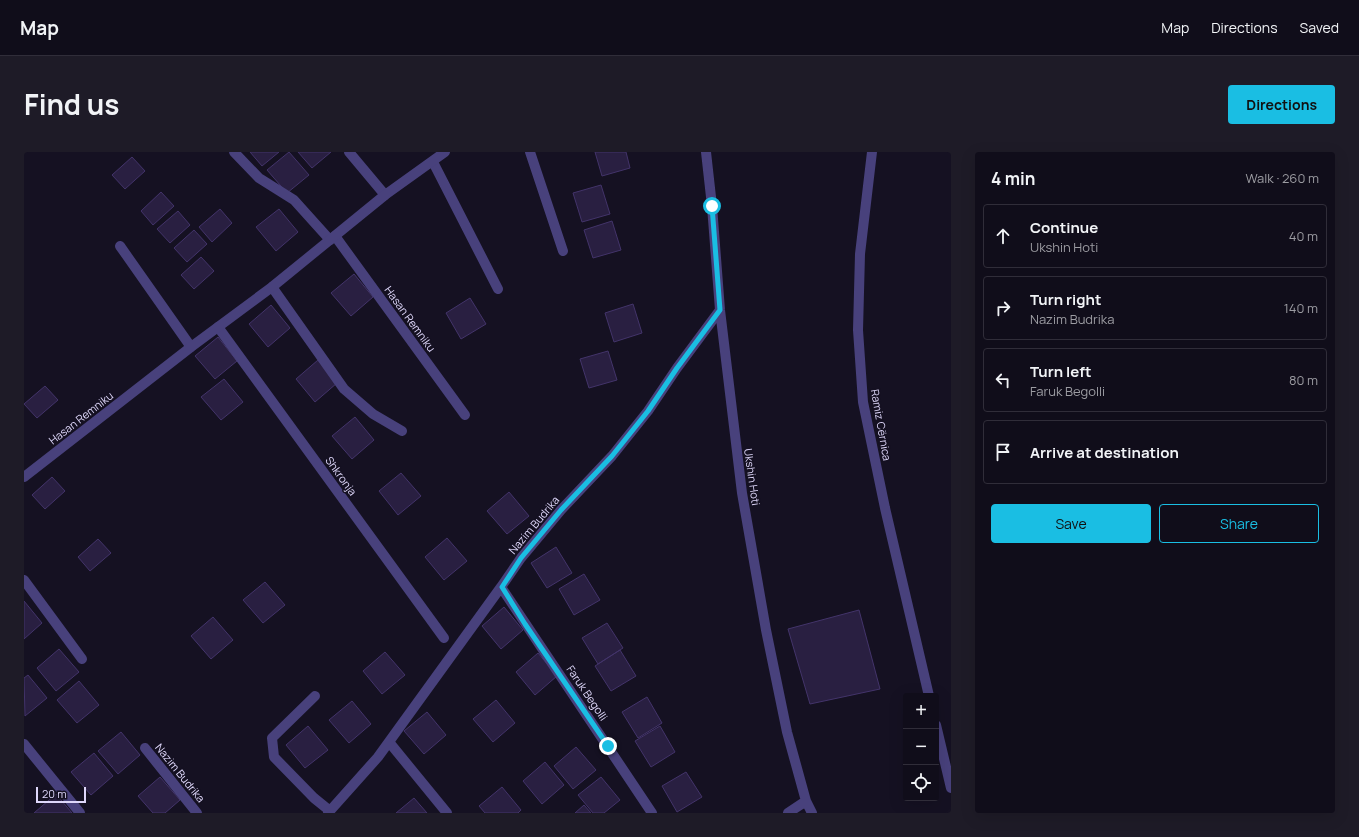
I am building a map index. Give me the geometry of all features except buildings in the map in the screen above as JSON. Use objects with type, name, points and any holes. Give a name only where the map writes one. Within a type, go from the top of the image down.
[{"type":"street","points":[[234,152],[259,178],[294,200],[333,238]]},
{"type":"street","points":[[349,152],[385,195]]},
{"type":"street","name":"Hasan Remniku","points":[[24,477],[191,347],[272,287],[385,195],[445,152]]},
{"type":"street","points":[[530,152],[564,251]]},
{"type":"street","name":"Ukshin Hoti","points":[[706,152],[712,206],[720,310],[742,493],[767,637],[787,732],[806,801],[812,813]]},
{"type":"street","name":"Ramiz Cërnica","points":[[872,152],[860,262],[858,330],[863,402],[884,508],[928,693]]},
{"type":"street","points":[[433,162],[498,289]]},
{"type":"street","name":"Hasan Remniku","points":[[333,238],[465,415]]},
{"type":"street","points":[[120,246],[191,347]]},
{"type":"street","points":[[272,287],[344,389],[373,414],[402,431]]},
{"type":"street","name":"Nazim Budrika","points":[[315,696],[272,738],[274,757],[329,812],[378,757],[502,587],[521,558],[561,510],[612,456],[648,411],[677,368],[720,310]]},
{"type":"street","name":"Shkronja","points":[[218,327],[444,638]]},
{"type":"street","points":[[24,580],[82,660]]},
{"type":"street","name":"Faruk Begolli","points":[[502,587],[525,624],[652,813]]},
{"type":"street","points":[[937,729],[951,788]]},
{"type":"street","points":[[389,742],[447,813]]},
{"type":"street","points":[[24,744],[80,813]]},
{"type":"street","name":"Nazim Budrika","points":[[145,748],[197,813]]},
{"type":"street","points":[[788,813],[806,801]]},
{"type":"route","points":[[608,746],[525,624],[502,587],[521,558],[561,510],[612,456],[648,411],[677,368],[720,310],[712,206]]}]
